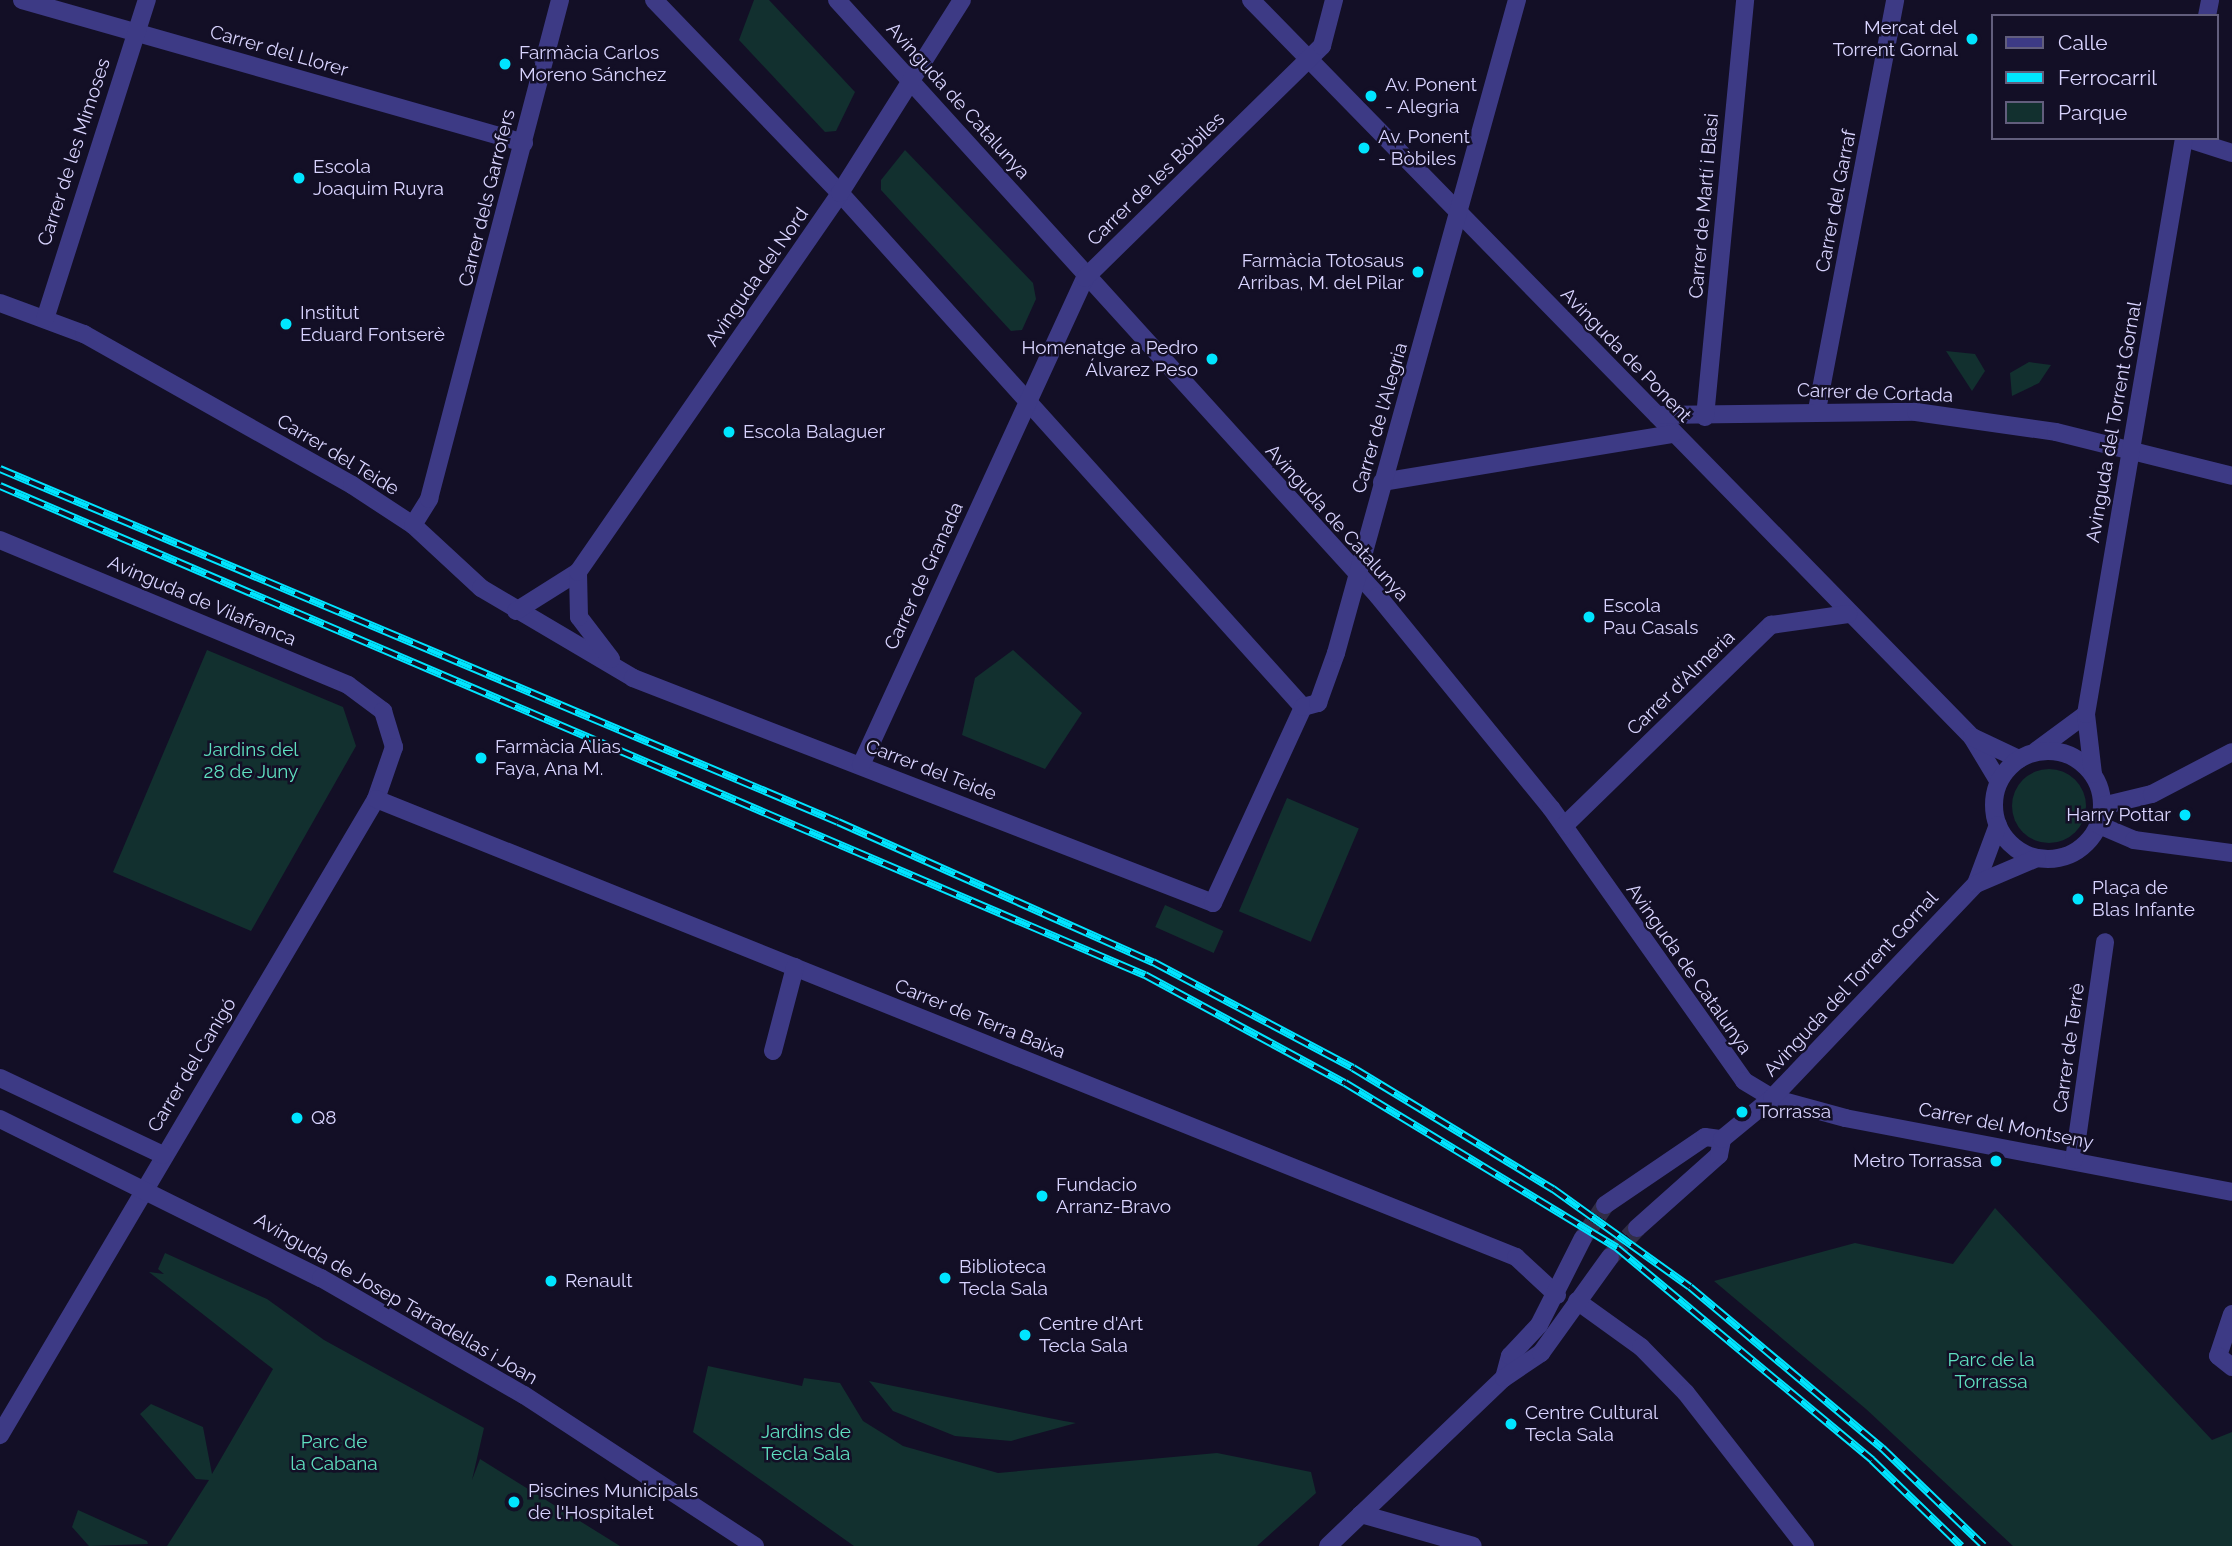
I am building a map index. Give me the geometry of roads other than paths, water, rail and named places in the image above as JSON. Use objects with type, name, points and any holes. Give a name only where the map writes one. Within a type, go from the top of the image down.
[{"type":"street","name":"Carrer del Llorer","points":[[22,0],[42,3],[524,143]]},
{"type":"street","name":"Carrer de les Mimoses","points":[[45,319],[147,0]]},
{"type":"street","name":"Carrer dels Garrofers","points":[[412,525],[429,499],[560,0]]},
{"type":"street","points":[[654,0],[840,193],[1025,404],[1303,707]]},
{"type":"street","name":"Avinguda de Catalunya","points":[[837,0],[910,75],[1085,278],[1357,573],[1564,826],[1715,1047],[1744,1081],[1772,1098]]},
{"type":"street","name":"Avinguda del Nord","points":[[516,611],[578,572],[840,193],[910,75],[962,0]]},
{"type":"street","name":"Avinguda de Ponent","points":[[1251,0],[1458,209],[1848,614],[1972,737],[1999,782]]},
{"type":"street","name":"Carrer de les Bòbiles","points":[[1025,404],[1085,278],[1310,60],[1326,40],[1334,0]]},
{"type":"street","name":"Carrer de l'Alegria","points":[[1213,904],[1303,707],[1318,703],[1457,233],[1458,209],[1517,0]]},
{"type":"street","name":"Carrer de Martí i Blasi","points":[[1705,417],[1745,0]]},
{"type":"street","name":"Carrer del Garraf","points":[[1817,410],[1895,0]]},
{"type":"street","name":"Avinguda del Torrent Gornal","points":[[2093,774],[2086,714],[2184,140]]},
{"type":"street","points":[[2190,140],[2232,153]]},
{"type":"street","name":"Carrer del Teide","points":[[0,303],[45,319],[131,360],[412,525],[516,611],[632,678],[1213,904]]},
{"type":"street","name":"Carrer de Granada","points":[[861,765],[1025,404]]},
{"type":"street","name":"Carrer de Cortada","points":[[1657,415],[1705,417],[1817,410],[1964,417],[2131,450],[2232,476]]},
{"type":"street","points":[[1382,482],[1673,434]]},
{"type":"street","name":"Avinguda de Vilafranca","points":[[0,540],[348,685],[383,711]]},
{"type":"street","name":"Carrer del Teide","points":[[578,572],[577,605],[594,643],[632,678]]},
{"type":"street","name":"Carrer d'Almeria","points":[[1564,826],[1771,625],[1848,614]]},
{"type":"street","name":"Carrer del Canigó","points":[[0,1436],[144,1187],[376,799],[394,747],[383,711]]},
{"type":"street","points":[[2027,756],[2067,754],[2093,774],[2102,806],[2099,825],[2081,849],[2037,858],[2014,846],[1998,825],[1999,782],[2027,756],[2086,714]]},
{"type":"street","name":"Avinguda de Ponent","points":[[1972,737],[2027,756]]},
{"type":"street","points":[[2102,806],[2152,794],[2232,752]]},
{"type":"street","name":"Carrer de Terra Baixa","points":[[376,799],[1516,1257],[1557,1295]]},
{"type":"street","name":"Avinguda del Torrent Gornal","points":[[1637,1228],[1719,1155],[1722,1139],[1772,1098],[1976,884],[1998,825]]},
{"type":"street","points":[[2099,825],[2134,840],[2232,853]]},
{"type":"street","name":"Avinguda del Torrent Gornal","points":[[1976,884],[2037,858]]},
{"type":"street","name":"Carrer de Terrè","points":[[2074,1160],[2105,942]]},
{"type":"street","points":[[773,1051],[795,967]]},
{"type":"street","points":[[0,1078],[163,1155]]},
{"type":"street","name":"Carrer del Montseny","points":[[1772,1098],[2232,1192]]},
{"type":"street","name":"Avinguda de Josep Tarradellas i Joan","points":[[0,1119],[144,1187],[524,1395],[755,1546]]},
{"type":"street","name":"Avinguda del Torrent Gornal","points":[[1605,1205],[1705,1138],[1722,1139]]},
{"type":"street","points":[[1504,1378],[1510,1356],[1557,1295],[1583,1238]]},
{"type":"street","points":[[1328,1546],[1504,1378],[1541,1353],[1609,1257]]},
{"type":"street","points":[[1577,1301],[1641,1348],[1686,1393],[1805,1546]]},
{"type":"street","points":[[2232,1314],[2218,1356],[2232,1367]]},
{"type":"street","points":[[1361,1514],[1473,1546]]},
{"type":"tunnel","points":[[1583,1238],[1605,1205]]},
{"type":"tunnel","points":[[1610,1257],[1637,1228]]},
{"type":"railway","points":[[0,469],[838,822],[1153,962],[1353,1068],[1553,1189],[1690,1287],[1882,1448],[1984,1546]]},
{"type":"railway","points":[[0,486],[1145,975],[1345,1083],[1617,1248],[1872,1460],[1961,1546]]},
{"type":"place","name":"Mercat del Torrent Gornal","points":[[1972,39]]},
{"type":"place","name":"Farmàcia Carlos Moreno Sánchez","points":[[505,64]]},
{"type":"place","name":"Av. Ponent - Alegria","points":[[1371,96]]},
{"type":"place","name":"Av. Ponent - Bòbiles","points":[[1364,148]]},
{"type":"place","name":"Escola Joaquim Ruyra","points":[[299,178]]},
{"type":"place","name":"Farmàcia Totosaus Arribas, M. del Pilar","points":[[1418,272]]},
{"type":"place","name":"Institut Eduard Fontserè","points":[[286,324]]},
{"type":"place","name":"Homenatge a Pedro Álvarez Peso","points":[[1212,359]]},
{"type":"place","name":"Escola Balaguer","points":[[729,432]]},
{"type":"place","name":"Escola Pau Casals","points":[[1589,617]]},
{"type":"place","name":"Farmàcia Alias Faya, Ana M.","points":[[481,758]]},
{"type":"place","name":"Harry Pottar","points":[[2185,815]]},
{"type":"place","name":"Plaça de Blas Infante","points":[[2078,899]]},
{"type":"place","name":"Torrassa","points":[[1742,1112]]},
{"type":"place","name":"Q8","points":[[297,1118]]},
{"type":"place","name":"Metro Torrassa","points":[[1996,1161]]},
{"type":"place","name":"Fundacio Arranz-Bravo","points":[[1042,1196]]},
{"type":"place","name":"Biblioteca Tecla Sala","points":[[945,1278]]},
{"type":"place","name":"Renault","points":[[551,1281]]},
{"type":"place","name":"Centre d'Art Tecla Sala","points":[[1025,1335]]},
{"type":"place","name":"Centre Cultural Tecla Sala","points":[[1511,1424]]},
{"type":"place","name":"Piscines Municipals de l'Hospitalet","points":[[514,1502]]},
{"type":"park label","name":"Jardins del 28 de Juny","points":[[251,761]]},
{"type":"park label","name":"Parc de la Torrassa","points":[[1991,1371]]},
{"type":"park label","name":"Jardins de Tecla Sala","points":[[806,1443]]},
{"type":"park label","name":"Parc de la Cabana","points":[[334,1453]]}]
